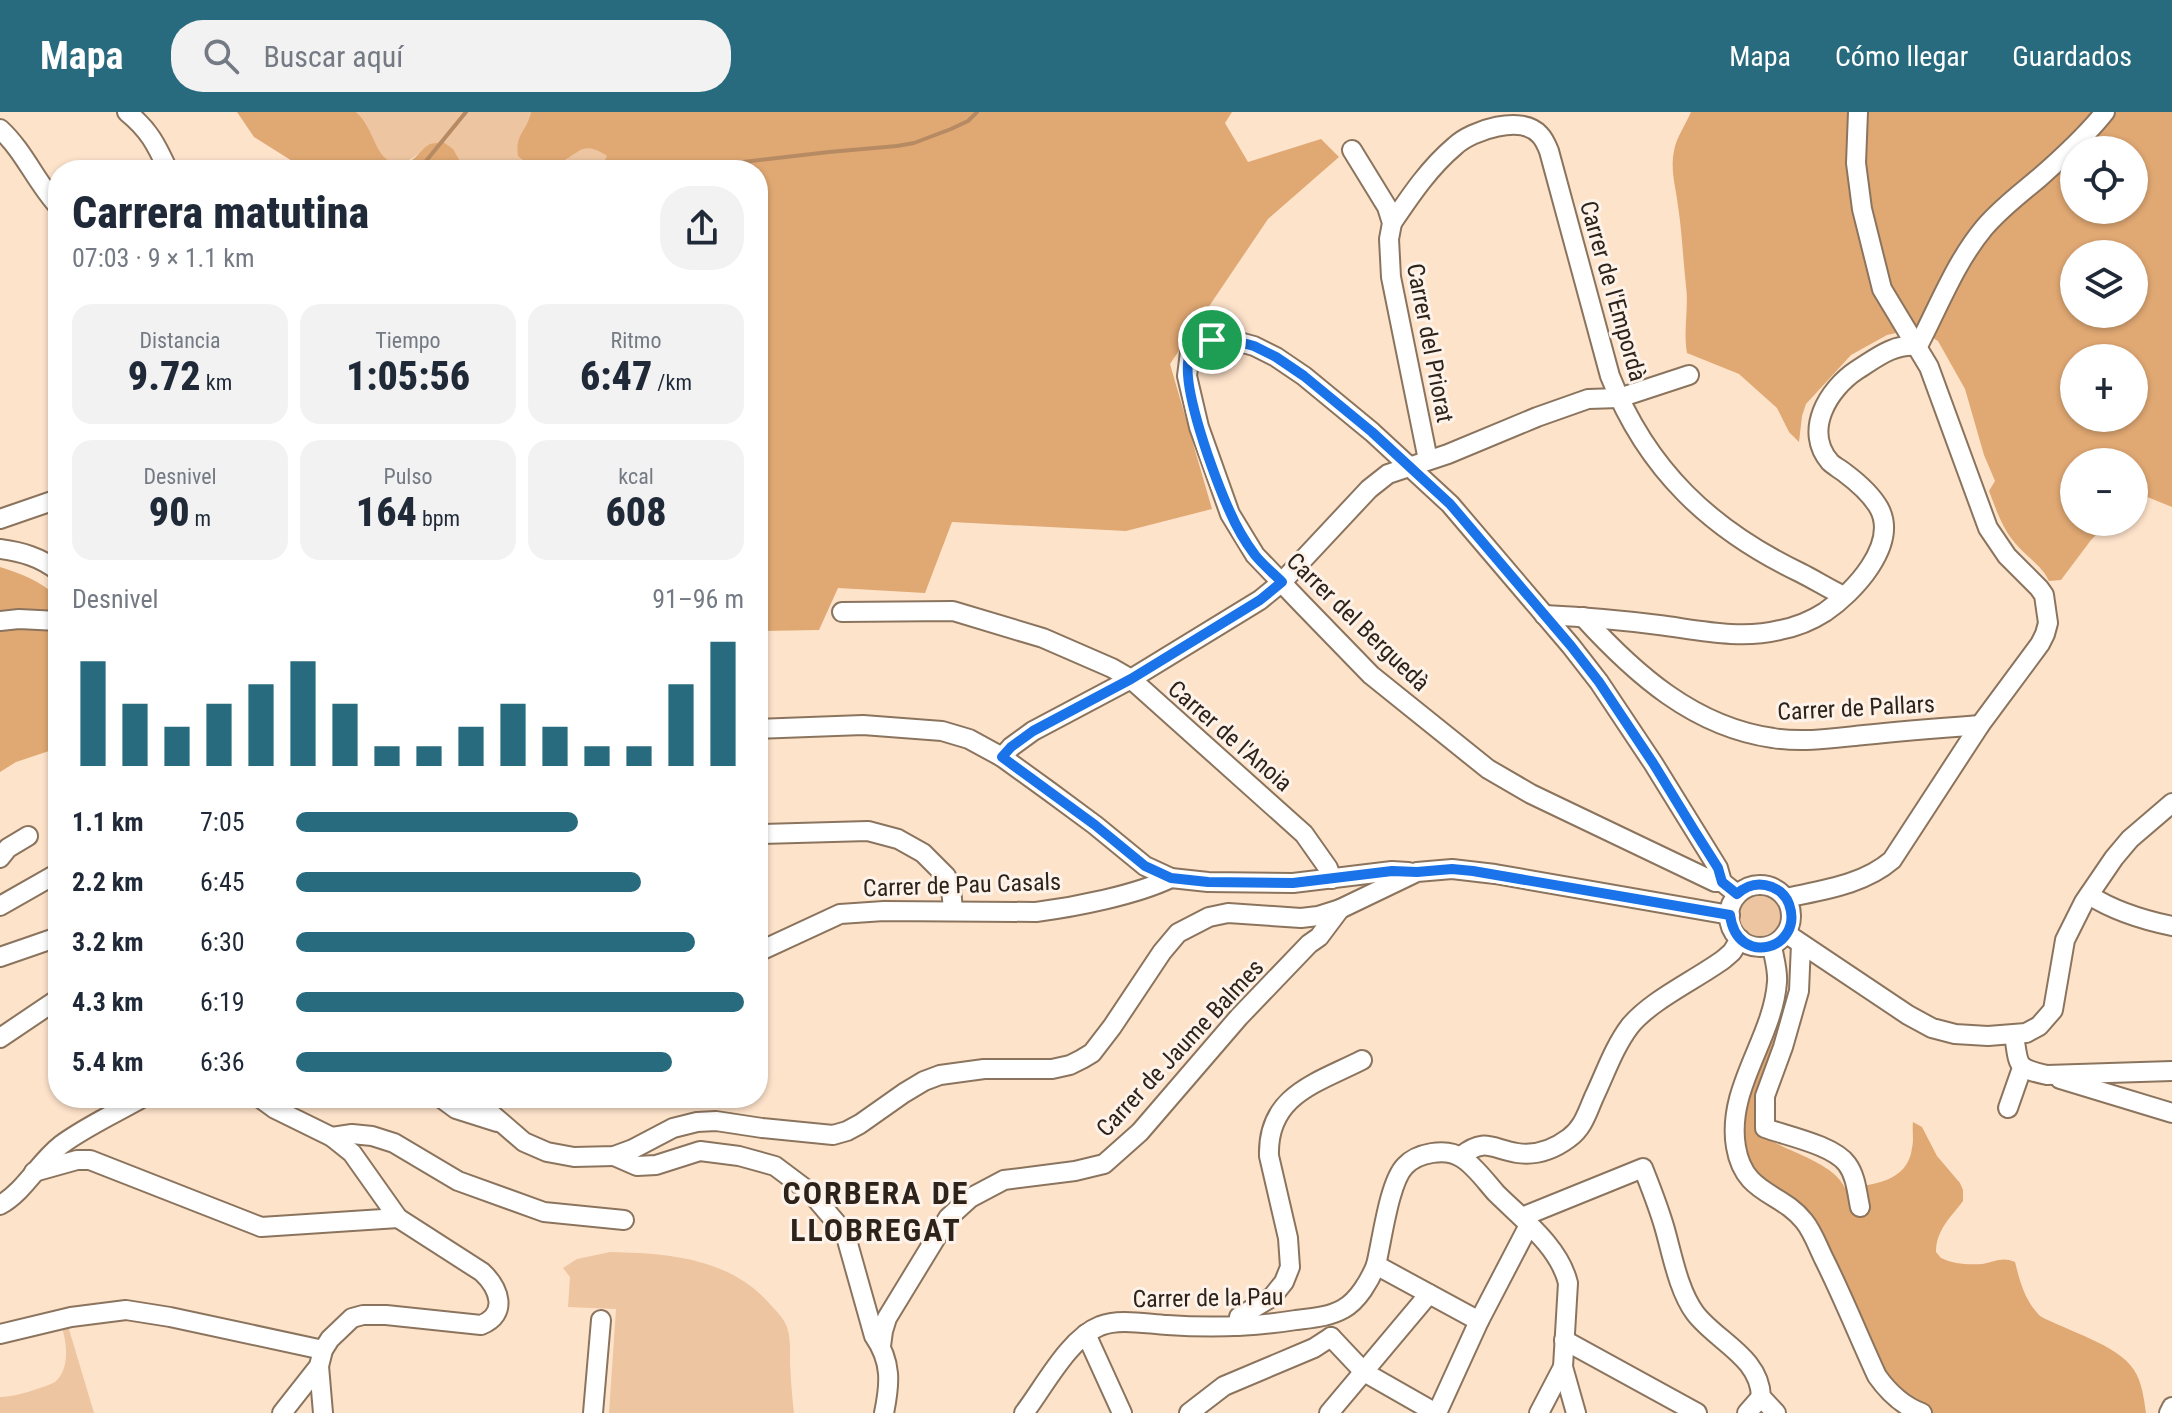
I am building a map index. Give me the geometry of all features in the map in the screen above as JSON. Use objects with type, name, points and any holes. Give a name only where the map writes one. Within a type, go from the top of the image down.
[{"type":"street","points":[[127,112],[145,126],[164,160]]},
{"type":"street","points":[[1786,898],[1851,882],[1873,873],[1892,860],[1980,725],[2040,644],[2048,623],[2046,602],[2039,588],[2007,556],[1988,528],[1929,367],[1882,289],[1862,209],[1856,163],[1858,112]]},
{"type":"street","points":[[1918,346],[1967,251],[1986,226],[2013,198],[2090,132],[2105,112]]},
{"type":"street","name":"Carrer de l'Empordà","points":[[1392,223],[1426,174],[1458,142],[1502,124],[1530,128],[1540,134],[1549,151],[1597,331],[1619,398],[1652,455],[1679,489],[1700,508],[1772,558],[1844,596]]},
{"type":"street","points":[[0,129],[48,194]]},
{"type":"street","name":"Carrer del Priorat","points":[[1352,150],[1387,207],[1392,223],[1389,239],[1391,277],[1419,462]]},
{"type":"street","name":"Carrer del Berguedà","points":[[1419,462],[1304,376],[1254,346],[1232,340],[1212,340],[1190,352],[1187,376],[1199,427],[1230,514],[1255,555],[1371,675],[1488,769],[1531,794],[1721,881]]},
{"type":"street","points":[[1544,615],[1756,634],[1808,621],[1823,613],[1844,596],[1873,562],[1883,539],[1884,524],[1872,498],[1831,463],[1821,445],[1821,413],[1825,402],[1853,373],[1896,347],[1918,346]]},
{"type":"street","points":[[1002,757],[1033,731],[1131,679],[1260,600],[1282,582],[1369,489],[1388,474],[1588,399],[1619,398],[1689,375]]},
{"type":"street","points":[[1419,462],[1450,504],[1599,682],[1653,763],[1721,881],[1732,903],[1730,915],[1734,932],[1740,939],[1755,947],[1772,946],[1794,939],[1932,1028],[1955,1034],[1988,1036],[2026,1033],[2039,1026],[2053,1010],[2065,940],[2077,912],[2130,839],[2172,803]]},
{"type":"street","points":[[0,519],[48,502]]},
{"type":"street","points":[[0,549],[30,555],[48,564]]},
{"type":"street","name":"Carrer de l'Anoia","points":[[842,612],[953,611],[1043,638],[1112,668],[1131,679],[1304,834],[1328,868],[1332,879]]},
{"type":"street","name":"Carrer de Pallars","points":[[1583,617],[1656,688],[1693,712],[1738,731],[1775,739],[1806,740],[1980,725]]},
{"type":"street","points":[[0,621],[48,620]]},
{"type":"street","points":[[768,729],[863,725],[942,731],[969,739],[1002,757],[1145,866],[1171,878],[1248,884],[1293,883],[1392,871],[1417,872]]},
{"type":"street","points":[[768,834],[868,831],[898,839],[923,853],[946,876],[951,888],[953,910]]},
{"type":"street","points":[[0,858],[8,848],[28,836]]},
{"type":"street","points":[[484,1108],[524,1142],[547,1152],[585,1157],[614,1156],[673,1128],[716,1121],[833,1135],[860,1124],[904,1093],[940,1075],[984,1069],[1052,1069],[1070,1065],[1092,1053],[1178,933],[1209,917],[1228,913],[1301,918],[1340,909],[1417,872],[1431,869],[1473,871],[1730,915]]},
{"type":"street","name":"Carrer de Pau Casals","points":[[768,947],[840,914],[953,910],[1036,912],[1156,885],[1171,878]]},
{"type":"street","points":[[0,906],[48,879]]},
{"type":"street","points":[[1721,881],[1743,889],[1753,885],[1772,887],[1786,898],[1791,915],[1799,991],[1765,1096],[1765,1128],[1831,1149],[1847,1163],[1860,1207]]},
{"type":"street","points":[[2089,895],[2115,909],[2172,926]]},
{"type":"street","name":"Carrer de Jaume Balmes","points":[[881,1346],[890,1312],[948,1218],[970,1198],[1004,1180],[1104,1164],[1140,1132],[1239,1017],[1319,937],[1340,909]]},
{"type":"street","points":[[1301,918],[1308,928],[1309,944]]},
{"type":"street","points":[[1461,1156],[1470,1149],[1486,1145],[1515,1153],[1546,1152],[1575,1133],[1585,1120],[1630,1026],[1651,1008],[1724,959],[1740,939]]},
{"type":"street","points":[[0,957],[48,940]]},
{"type":"street","points":[[1772,946],[1777,971],[1772,1011],[1741,1092],[1735,1126],[1741,1163],[1746,1176],[1804,1220],[1877,1376],[1896,1398],[1922,1413]]},
{"type":"street","points":[[0,1038],[48,1006]]},
{"type":"street","points":[[2008,1108],[2022,1068],[2014,1035]]},
{"type":"street","points":[[1238,1326],[1239,1317],[1272,1297],[1280,1288],[1290,1267],[1288,1238],[1269,1156],[1269,1143],[1276,1119],[1282,1107],[1302,1090],[1362,1060]]},
{"type":"street","points":[[2022,1068],[2047,1075],[2172,1071]]},
{"type":"street","points":[[2055,1075],[2061,1081],[2172,1113]]},
{"type":"street","points":[[0,1205],[14,1197],[62,1144],[125,1108]]},
{"type":"street","points":[[274,1108],[332,1137],[352,1153],[398,1218],[482,1272],[493,1283],[498,1309],[492,1319],[481,1325],[386,1315],[352,1318],[330,1339],[321,1358],[282,1413]]},
{"type":"street","points":[[456,1108],[501,1124]]},
{"type":"street","points":[[332,1137],[352,1134],[394,1143],[458,1181],[544,1212],[624,1220]]},
{"type":"street","points":[[647,1142],[656,1165]]},
{"type":"street","points":[[614,1156],[637,1166],[656,1165],[700,1151],[739,1156],[775,1166],[811,1193],[845,1233],[874,1336],[881,1346],[889,1373],[884,1413]]},
{"type":"street","points":[[1321,1317],[1351,1304],[1372,1274],[1393,1188],[1402,1169],[1421,1155],[1441,1153],[1461,1156],[1526,1221],[1565,1271],[1568,1283],[1563,1367],[1576,1413]]},
{"type":"street","points":[[34,1172],[77,1160],[90,1160],[261,1227],[398,1218]]},
{"type":"street","points":[[1328,1339],[1364,1372],[1436,1413],[1526,1221],[1643,1168],[1656,1198],[1681,1284],[1693,1311],[1754,1370],[1761,1397],[1776,1413]]},
{"type":"street","points":[[1376,1265],[1479,1321]]},
{"type":"street","points":[[1329,1413],[1429,1294]]},
{"type":"street","points":[[864,1302],[874,1309],[890,1312]]},
{"type":"street","points":[[0,1334],[71,1317],[126,1310],[170,1317],[321,1358]]},
{"type":"street","points":[[1195,1408],[1224,1386],[1314,1348],[1328,1339],[1332,1322],[1321,1317]]},
{"type":"street","name":"Carrer de la Pau","points":[[1086,1334],[1110,1323],[1238,1326],[1321,1317]]},
{"type":"street","points":[[593,1413],[601,1320]]},
{"type":"street","points":[[1024,1413],[1086,1334],[1122,1413]]},
{"type":"street","points":[[1564,1340],[1697,1413]]},
{"type":"street","points":[[321,1358],[322,1406]]},
{"type":"street","points":[[1539,1413],[1563,1367]]},
{"type":"street","points":[[298,1392],[322,1406]]},
{"type":"street","points":[[1747,1413],[1761,1397]]},
{"type":"street","points":[[2169,1413],[2172,1407]]},
{"type":"street","points":[[1195,1408],[1218,1413]]},
{"type":"shaded area","points":[[237,112],[356,112],[387,160],[291,160],[254,137]]},
{"type":"shaded area","points":[[356,112],[531,112],[530,120],[541,160],[459,160],[428,145],[408,160],[387,160],[379,152]]},
{"type":"shaded area","points":[[531,112],[1232,112],[1225,123],[1248,162],[1321,139],[1339,157],[1268,219],[1170,364],[1212,509],[1126,531],[952,522],[925,593],[838,588],[819,630],[768,631],[768,160],[605,160],[607,156],[590,148],[565,160],[523,160],[518,156],[518,148]]},
{"type":"shaded area","points":[[1691,112],[2172,112],[2172,507],[2148,497],[2148,448],[2060,448],[2060,536],[2095,536],[2061,580],[2049,581],[2003,525],[1989,491],[1995,481],[1965,389],[1938,341],[1927,334],[1901,332],[1887,335],[1851,355],[1806,404],[1799,442],[1789,432],[1777,408],[1739,374],[1687,353],[1687,294],[1673,165],[1679,136]]},
{"type":"shaded area","points":[[443,142],[453,149],[459,160],[412,160],[430,144]]},
{"type":"shaded area","points":[[584,148],[598,150],[608,156],[606,160],[565,160]]},
{"type":"shaded area","points":[[0,567],[48,590],[48,751],[16,762],[0,772]]},
{"type":"shaded area","points":[[1760,896],[1774,902],[1780,916],[1774,930],[1760,936],[1746,930],[1740,916],[1746,902]]},
{"type":"shaded area","points":[[1790,994],[1758,1096],[1762,1135],[1830,1171],[1845,1188],[1877,1183],[1896,1175],[1909,1159],[1913,1145],[1913,1122],[1922,1127],[1937,1156],[1963,1190],[1963,1201],[1941,1230],[1936,1252],[1941,1258],[1961,1264],[1982,1264],[2002,1259],[2015,1262],[2027,1298],[2040,1316],[2104,1346],[2127,1361],[2139,1380],[2146,1413],[1908,1413],[1796,1226],[1739,1176],[1728,1156],[1726,1142],[1732,1091],[1766,996]]},
{"type":"shaded area","points":[[610,1252],[653,1254],[696,1261],[735,1276],[753,1288],[779,1314],[787,1327],[794,1413],[609,1413],[616,1309],[568,1307],[570,1277],[563,1268],[577,1259]]},
{"type":"shaded area","points":[[68,1326],[94,1413],[0,1413],[0,1397],[37,1389],[60,1377],[66,1356],[62,1328]]},
{"type":"waterway","points":[[427,160],[466,112]]},
{"type":"waterway","points":[[760,160],[914,143],[968,121],[977,112]]},
{"type":"district","name":"CORBERA DE LLOBREGAT","points":[[876,1212]]},
{"type":"route","points":[[1212,340],[1232,340],[1254,346],[1304,376],[1410,465],[1450,504],[1599,682],[1718,868],[1722,882],[1737,894],[1753,885],[1762,885],[1772,887],[1786,898],[1791,915],[1790,926],[1780,941],[1764,948],[1747,945],[1734,932],[1730,915],[1473,871],[1392,871],[1293,883],[1248,884],[1171,878],[1145,866],[1002,757],[1033,731],[1131,679],[1260,600],[1282,582],[1255,555],[1230,514],[1199,427],[1187,363],[1190,352],[1196,346],[1212,340]]}]
